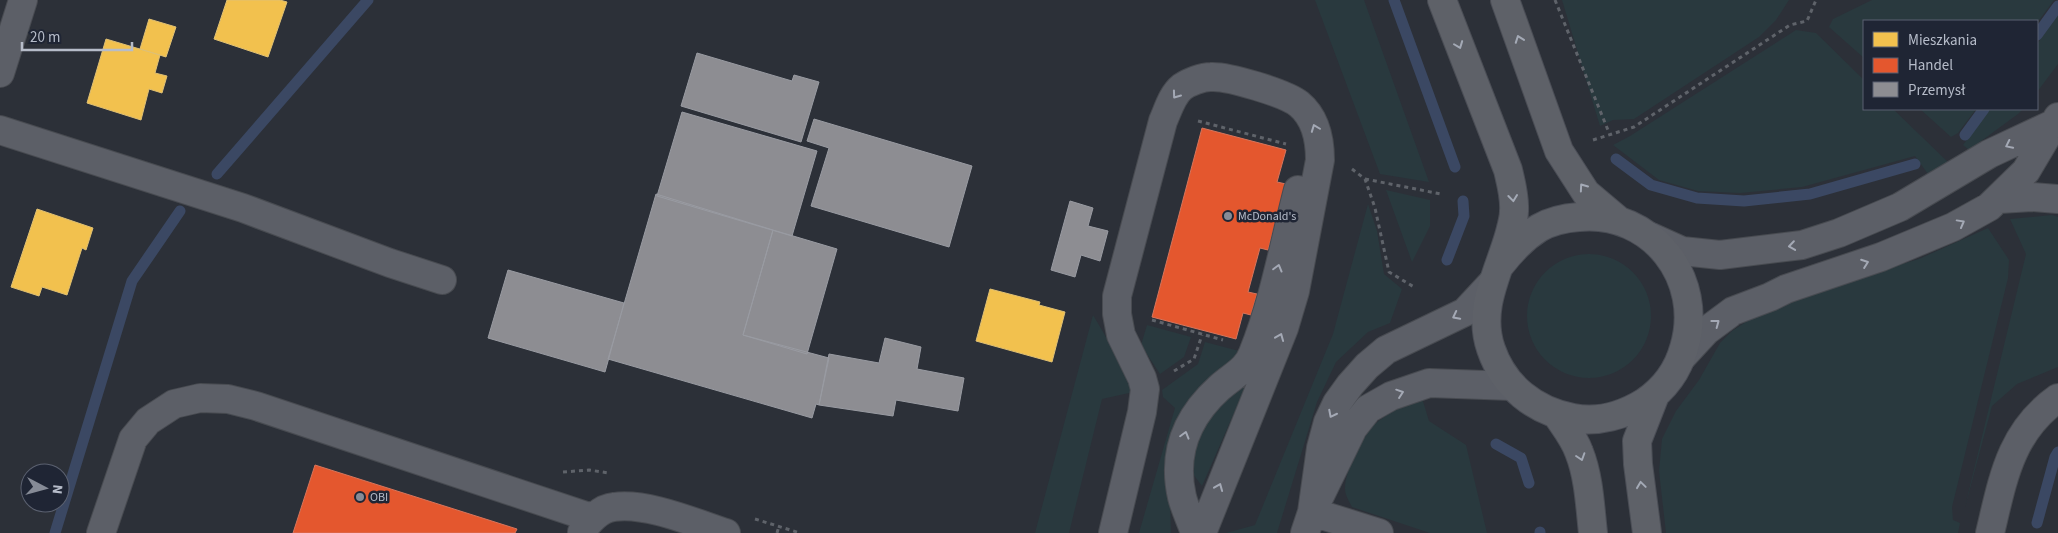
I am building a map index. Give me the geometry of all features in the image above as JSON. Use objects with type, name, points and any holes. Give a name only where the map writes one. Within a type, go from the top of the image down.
[{"type":"main road","points":[[1442,0],[1508,170],[1515,211],[1496,274],[1487,305],[1486,327],[1490,348],[1499,368],[1512,386],[1532,404],[1556,415],[1582,420],[1608,418],[1633,410],[1655,395],[1670,378],[1681,358],[1689,332],[1689,305],[1682,280],[1669,256],[1651,237],[1635,227],[1618,220],[1592,216],[1565,218],[1540,228],[1518,244],[1496,274]]},
{"type":"main road","points":[[1504,0],[1559,151],[1586,193],[1618,220]]},
{"type":"main road","points":[[1647,533],[1638,464],[1638,441],[1655,395]]},
{"type":"main road","points":[[1556,415],[1570,434],[1583,464],[1593,533]]},
{"type":"street","points":[[0,73],[23,0]]},
{"type":"street","points":[[1113,533],[1142,412],[1145,389],[1142,378],[1121,335],[1117,314],[1118,296],[1163,121],[1171,101],[1181,88],[1194,81],[1210,77],[1224,78],[1285,95],[1300,105],[1312,120],[1320,141],[1319,168],[1298,273],[1284,328],[1202,533]]},
{"type":"street","points":[[1681,358],[1706,331],[1733,311],[1786,289],[1881,257],[1953,227],[1989,207],[2026,171],[2057,128]]},
{"type":"street","points":[[1651,237],[1682,251],[1720,255],[1802,245],[1839,233],[1900,207],[1989,154],[2057,128]]},
{"type":"street","points":[[0,130],[243,208],[390,263],[442,280]]},
{"type":"street","points":[[1195,533],[1182,497],[1179,474],[1181,451],[1186,430],[1197,410],[1220,387],[1243,370],[1253,354],[1267,312],[1301,181],[1304,174],[1319,168]]},
{"type":"street","points":[[1999,199],[2032,197],[2058,199]]},
{"type":"street","points":[[1308,522],[1320,448],[1328,422],[1337,403],[1350,384],[1386,350],[1465,312],[1496,274]]},
{"type":"street","points":[[1308,522],[1353,428],[1368,409],[1391,396],[1430,383],[1475,383],[1512,386]]},
{"type":"street","points":[[101,533],[133,439],[148,421],[174,404],[200,398],[228,399],[256,406],[586,525],[613,506],[651,509],[726,533]]},
{"type":"street","points":[[1990,533],[2008,464],[2023,433],[2042,410],[2058,398]]},
{"type":"street","points":[[1308,522],[1379,533]]},
{"type":"path","points":[[1555,0],[1610,135]]},
{"type":"path","points":[[1594,140],[1634,127],[1790,25],[1807,21],[1816,0]]},
{"type":"path","points":[[1365,180],[1441,194]]},
{"type":"path","points":[[1145,389],[1194,359],[1202,335]]},
{"type":"path","points":[[777,533],[779,526]]},
{"type":"shaded area","points":[[1315,0],[1364,0],[1429,182],[1380,174]]},
{"type":"shaded area","points":[[1562,0],[1789,0],[1776,20],[1759,37],[1634,119],[1613,120],[1600,126]]},
{"type":"shaded area","points":[[1872,0],[2054,0],[2038,22],[2038,20],[1863,20],[1863,57],[1829,27],[1833,19]]},
{"type":"shaded area","points":[[2058,15],[2058,64],[2038,91],[2038,43]]},
{"type":"shaded area","points":[[1796,30],[1816,33],[1863,79],[1863,110],[1894,110],[1951,165],[1928,174],[1915,156],[1802,187],[1740,193],[1698,191],[1659,180],[1613,145]]},
{"type":"shaded area","points":[[1921,110],[1975,110],[1958,133],[1951,137]]},
{"type":"shaded area","points":[[1989,110],[2022,110],[1969,150],[1963,145]]},
{"type":"shaded area","points":[[1386,190],[1430,200],[1430,226],[1412,262]]},
{"type":"shaded area","points":[[1368,204],[1377,231],[1384,274],[1402,289],[1390,323],[1368,332],[1336,362],[1317,402],[1277,533],[1226,533],[1255,525],[1333,334]]},
{"type":"shaded area","points":[[2052,215],[2058,217],[2058,367],[2017,384],[1992,406],[1965,507],[2026,254],[2010,219]]},
{"type":"shaded area","points":[[1988,228],[2009,260],[2008,278],[1952,507],[1953,520],[1960,523],[1958,533],[1666,533],[1659,471],[1662,439],[1676,411],[1699,380],[1720,343],[1732,331],[1766,309],[1845,281],[1919,259]]},
{"type":"shaded area","points":[[1589,254],[1613,259],[1624,264],[1633,272],[1641,281],[1646,292],[1651,316],[1646,340],[1641,351],[1633,360],[1624,368],[1613,373],[1589,378],[1565,373],[1554,368],[1545,360],[1537,351],[1532,340],[1527,316],[1532,292],[1537,281],[1545,272],[1554,264],[1565,259]]},
{"type":"shaded area","points":[[1093,315],[1138,391],[1102,399],[1069,533],[1035,533]]},
{"type":"shaded area","points":[[1147,325],[1191,337],[1184,357],[1160,374],[1141,345]]},
{"type":"shaded area","points":[[1205,342],[1239,351],[1169,465],[1171,533],[1139,533],[1175,408],[1163,397],[1162,390],[1198,364]]},
{"type":"shaded area","points":[[1248,381],[1202,486],[1193,474],[1190,465],[1193,443],[1224,398]]},
{"type":"shaded area","points":[[1422,398],[1429,421],[1466,445],[1487,533],[1430,533],[1352,507],[1347,498],[1345,489],[1348,473],[1355,455],[1369,431],[1391,413]]},
{"type":"building: Mieszkania","points":[[227,0],[280,0],[287,2],[268,57],[214,39]]},
{"type":"building: Mieszkania","points":[[149,19],[176,27],[166,57],[140,49]]},
{"type":"building: Mieszkania","points":[[106,39],[160,55],[155,73],[167,76],[162,93],[149,89],[141,120],[87,103]]},
{"type":"building: Mieszkania","points":[[37,209],[93,228],[86,250],[82,248],[67,295],[42,287],[39,296],[11,287]]},
{"type":"building: Mieszkania","points":[[990,289],[1040,302],[1039,305],[1065,312],[1052,362],[976,341]]},
{"type":"building: Handel","name":"McDonald's","points":[[1202,128],[1286,150],[1277,182],[1286,184],[1268,250],[1260,248],[1248,292],[1257,294],[1251,315],[1243,313],[1236,339],[1152,317]]},
{"type":"building: Handel","name":"OBI","points":[[315,465],[517,529],[515,533],[293,533]]},
{"type":"building: Przemysł","points":[[697,53],[792,81],[794,75],[819,82],[801,142],[681,106]]},
{"type":"building: Przemysł","points":[[682,112],[817,151],[792,236],[657,196]]},
{"type":"building: Przemysł","points":[[814,119],[972,166],[949,247],[811,206],[829,148],[807,141]]},
{"type":"building: Przemysł","points":[[656,194],[773,230],[743,335],[829,358],[819,405],[816,404],[812,418],[608,359]]},
{"type":"building: Przemysł","points":[[1070,201],[1093,208],[1088,226],[1108,231],[1100,261],[1081,255],[1075,277],[1051,270]]},
{"type":"building: Przemysł","points":[[773,230],[837,249],[807,354],[743,335]]},
{"type":"building: Przemysł","points":[[508,270],[624,303],[605,372],[488,338]]},
{"type":"building: Przemysł","points":[[885,338],[921,347],[917,369],[964,378],[958,411],[896,400],[893,416],[819,405],[829,354],[879,363]]},
{"type":"waterway","points":[[217,174],[368,0]]},
{"type":"waterway","points":[[1394,0],[1455,167]]},
{"type":"waterway","points":[[2038,34],[2058,6]]},
{"type":"waterway","points":[[1965,135],[1983,110]]},
{"type":"waterway","points":[[1616,159],[1651,185],[1697,198],[1744,201],[1810,194],[1915,164]]},
{"type":"waterway","points":[[1447,260],[1464,216],[1463,201]]},
{"type":"waterway","points":[[55,533],[132,281],[180,211]]},
{"type":"waterway","points":[[1496,444],[1521,458],[1529,483]]},
{"type":"waterway","points":[[2037,523],[2058,452]]},
{"type":"place","name":"McDonald's","points":[[1228,216]]},
{"type":"place","name":"OBI","points":[[360,497]]}]
